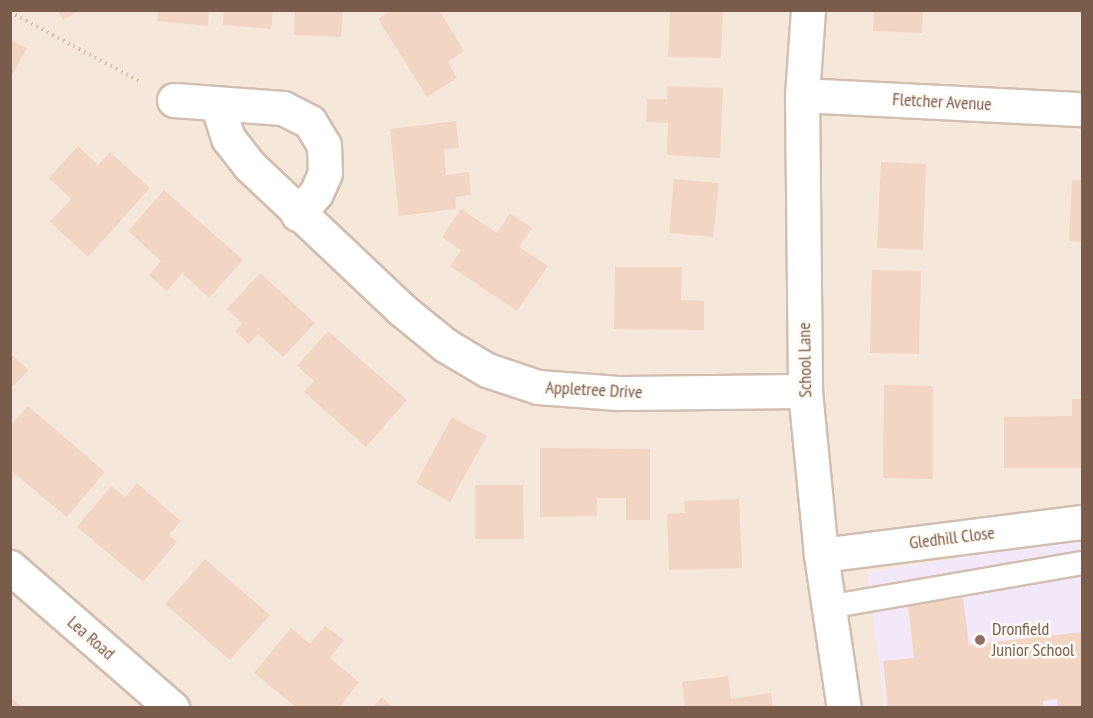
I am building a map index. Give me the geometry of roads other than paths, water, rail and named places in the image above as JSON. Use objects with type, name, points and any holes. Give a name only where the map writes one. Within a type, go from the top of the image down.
[{"type":"street","name":"School Lane","points":[[808,10],[802,94],[805,391],[821,555],[844,708]]},
{"type":"street","name":"Fletcher Avenue","points":[[802,94],[1083,109]]},
{"type":"street","points":[[174,100],[283,108],[310,122],[324,145],[325,173],[316,193],[298,213]]},
{"type":"street","name":"Appletree Drive","points":[[217,104],[228,138],[298,213],[401,309],[445,345],[487,370],[538,387],[618,393],[805,391]]},
{"type":"street","name":"Gledhill Close","points":[[821,555],[1083,522]]},
{"type":"street","name":"Lea Road","points":[[10,567],[172,708]]},
{"type":"lane","points":[[828,607],[1083,563]]},
{"type":"place","name":"Dronfield Junior School","points":[[980,640]]}]
